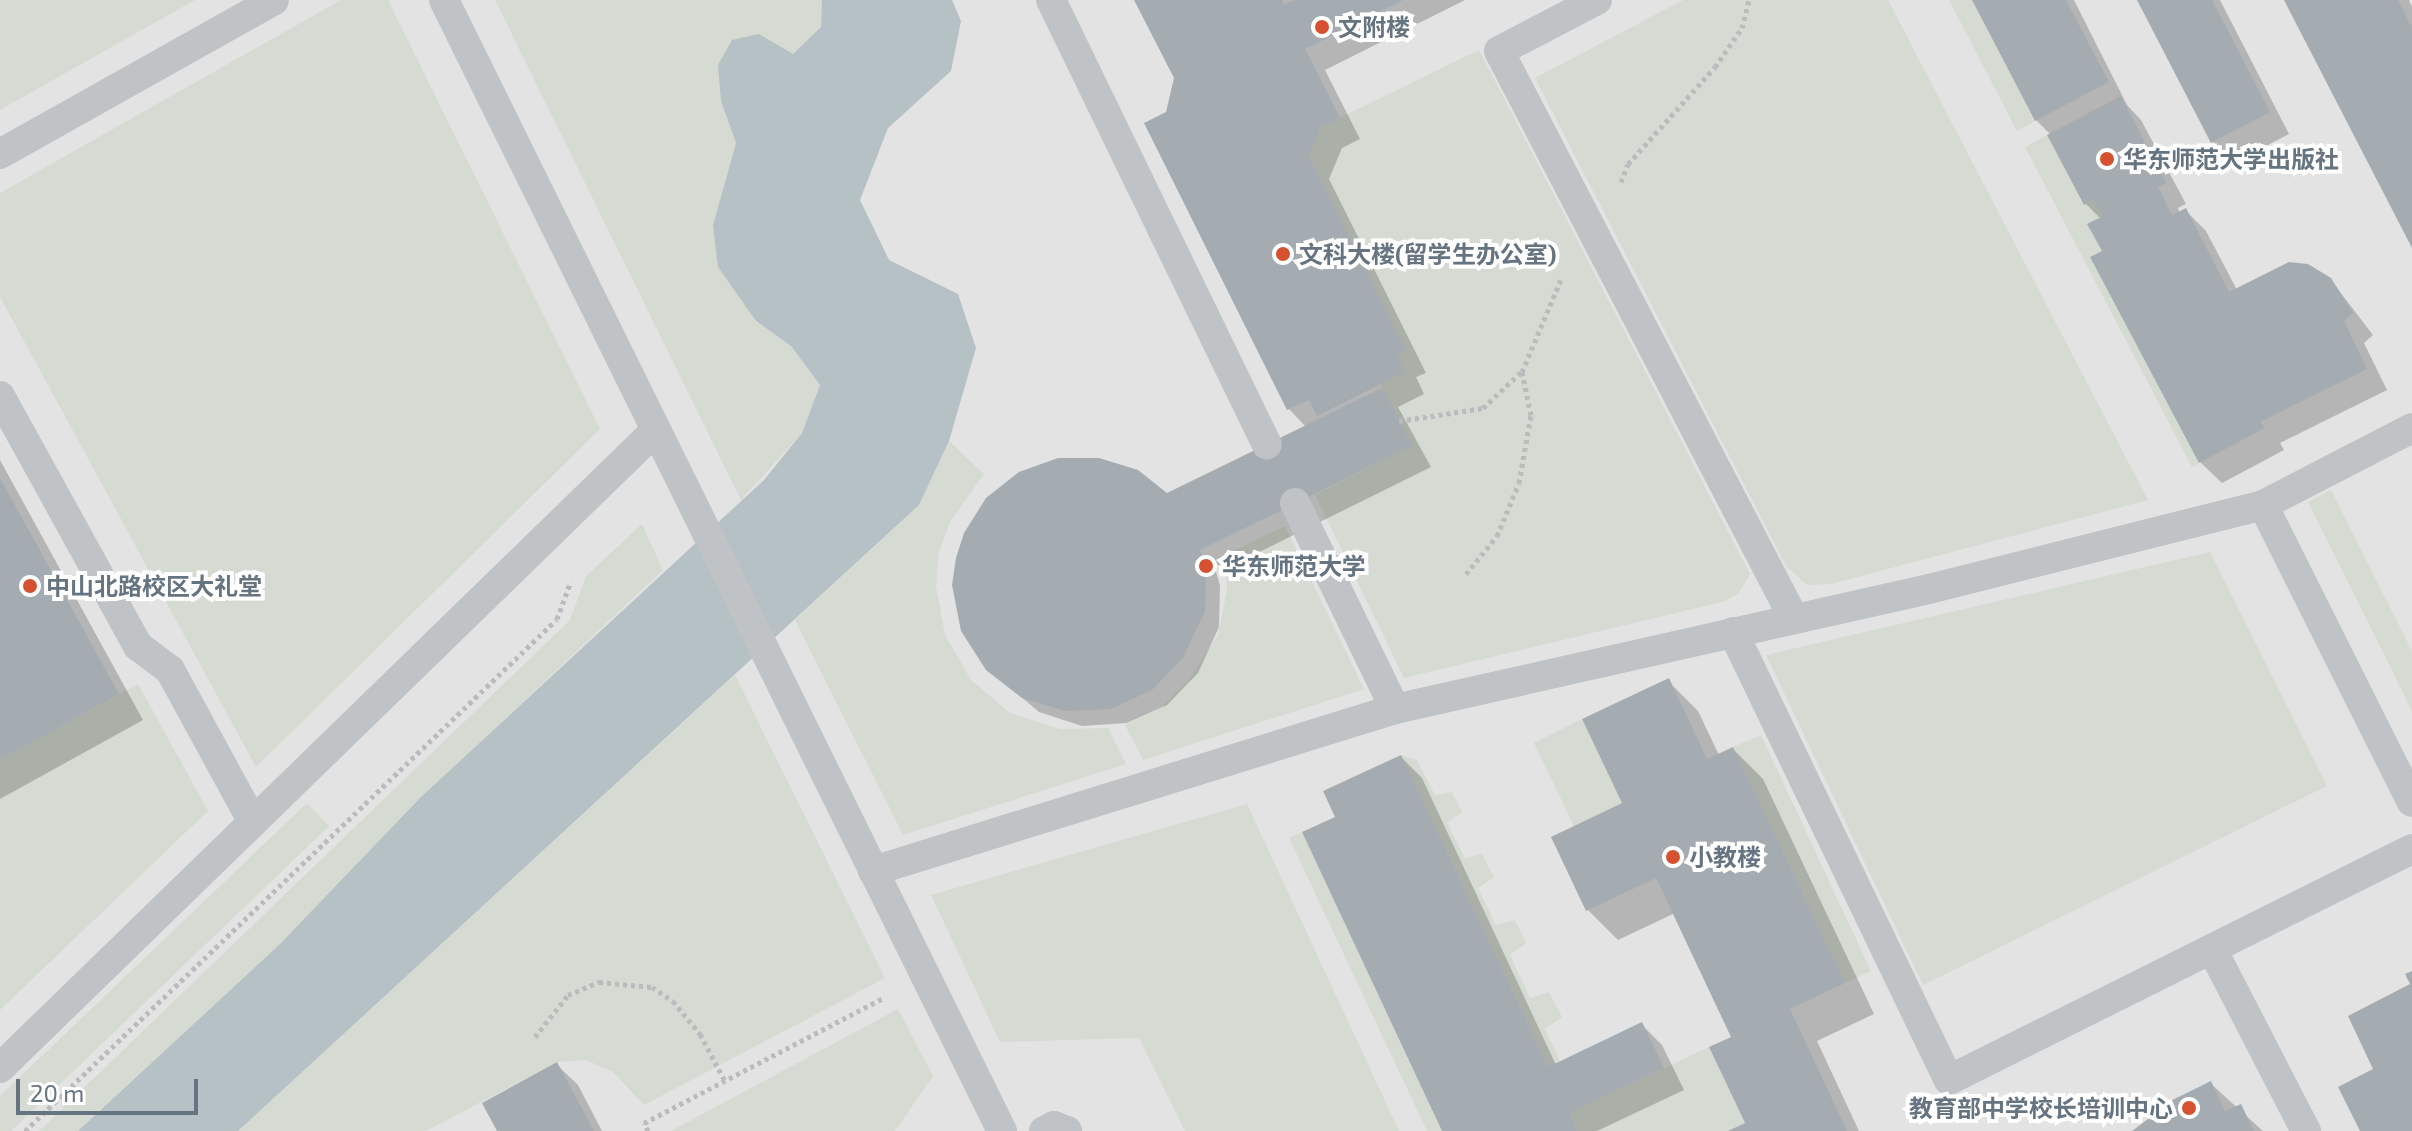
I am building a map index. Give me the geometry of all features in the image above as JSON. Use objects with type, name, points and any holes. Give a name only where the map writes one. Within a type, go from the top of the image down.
[{"type":"lane","points":[[0,154],[274,0]]},
{"type":"lane","points":[[444,0],[1002,1131]]},
{"type":"lane","points":[[1051,0],[1267,444]]},
{"type":"lane","points":[[1597,0],[1499,51],[1794,619]]},
{"type":"lane","points":[[0,396],[138,646],[170,670],[253,822]]},
{"type":"lane","points":[[873,871],[1395,709],[1794,619],[2263,505],[2412,428]]},
{"type":"lane","points":[[0,1068],[655,431]]},
{"type":"lane","points":[[1295,503],[1395,709]]},
{"type":"lane","points":[[2263,505],[2412,802]]},
{"type":"lane","points":[[1733,632],[1949,1080],[2412,849]]},
{"type":"lane","points":[[2212,949],[2306,1131]]},
{"type":"lane","points":[[1044,1131],[1054,1126],[1067,1131]]},
{"type":"path","points":[[1399,421],[1483,408],[1522,372]]},
{"type":"path","points":[[25,1131],[557,619],[575,570]]},
{"type":"path","points":[[648,1131],[644,1123],[925,977]]},
{"type":"path","points":[[535,1037],[568,995],[599,982],[652,987],[673,1001],[700,1034],[725,1081]]},
{"type":"shaded area","name":"华东师范大学","points":[[0,0],[2412,0],[2412,1131],[0,1131]]},
{"type":"shaded area","points":[[0,0],[195,0],[0,110]]},
{"type":"shaded area","points":[[341,0],[388,0],[600,429],[256,767],[0,297],[0,193]]},
{"type":"shaded area","points":[[495,0],[822,0],[821,27],[793,54],[721,101],[736,143],[713,225],[755,321],[791,346],[820,385],[802,433],[741,500]]},
{"type":"shaded area","points":[[822,0],[952,0],[961,21],[951,71],[888,128],[860,200],[889,260],[958,294],[976,348],[949,441],[919,505],[238,1131],[78,1131],[280,944],[421,797],[764,480],[802,433],[820,385],[791,346],[756,321],[718,267],[713,225],[736,143],[721,101],[718,65],[732,40],[759,34],[793,54],[821,27]]},
{"type":"shaded area","points":[[1683,0],[1888,0],[2148,500],[1831,584],[1807,585],[1786,566],[1535,78]]},
{"type":"shaded area","points":[[1949,0],[1972,0],[2035,121],[2017,131]]},
{"type":"shaded area","points":[[1479,50],[1750,574],[1739,593],[1722,602],[1404,678],[1315,495],[1411,446],[1380,384],[1397,356],[1406,351],[1309,156],[1321,127]]},
{"type":"shaded area","points":[[2047,135],[2084,205],[2094,200],[2103,216],[2087,224],[2102,251],[2091,258],[2199,463],[2192,467],[2025,147]]},
{"type":"shaded area","points":[[949,441],[984,474],[950,522],[939,552],[936,586],[945,635],[971,680],[1010,713],[1060,729],[1108,728],[1126,764],[903,835],[795,620],[919,505]]},
{"type":"shaded area","points":[[2331,490],[2412,651],[2412,711],[2308,502]]},
{"type":"shaded area","points":[[642,524],[663,570],[422,797],[280,944],[78,1131],[39,1131],[570,620],[586,576]]},
{"type":"shaded area","points":[[1285,526],[1364,689],[1143,760],[1125,725],[1161,708],[1189,680],[1218,635],[1227,590],[1225,555]]},
{"type":"shaded area","points":[[2210,552],[2327,786],[1923,985],[1766,655]]},
{"type":"shaded area","points":[[735,675],[885,978],[644,1105],[613,1072],[586,1060],[557,1062],[426,1131],[238,1131]]},
{"type":"shaded area","points":[[138,684],[208,811],[0,1010],[0,760]]},
{"type":"shaded area","points":[[1582,719],[1622,803],[1574,826],[1534,743]]},
{"type":"shaded area","points":[[1761,735],[1871,971],[1845,983],[1733,747]]},
{"type":"shaded area","points":[[1401,755],[1417,760],[1435,795],[1452,792],[1462,812],[1447,823],[1465,858],[1482,854],[1494,877],[1478,888],[1496,925],[1515,920],[1526,943],[1510,955],[1530,998],[1549,992],[1562,1017],[1545,1029],[1560,1061],[1548,1067]]},
{"type":"shaded area","points":[[307,803],[329,826],[11,1131],[0,1131],[0,1096]]},
{"type":"shaded area","points":[[1247,804],[1399,1131],[1185,1131],[1139,1038],[1000,1042],[931,895]]},
{"type":"shaded area","points":[[1302,832],[1442,1131],[1427,1131],[1289,838]]},
{"type":"shaded area","points":[[898,1009],[933,1076],[895,1131],[671,1131]]},
{"type":"shaded area","points":[[1709,1047],[1745,1123],[1728,1131],[1577,1131],[1569,1113]]},
{"type":"building","name":"文科大楼(留学生办公室)","points":[[1134,0],[1282,0],[1284,5],[1294,0],[1403,0],[1305,49],[1340,118],[1321,127],[1309,156],[1406,351],[1397,356],[1405,372],[1317,416],[1309,400],[1287,410],[1144,123],[1166,112],[1174,78]]},
{"type":"building","points":[[1972,0],[2066,0],[2109,82],[2035,121]]},
{"type":"building","points":[[2137,0],[2212,0],[2270,112],[2211,143]]},
{"type":"building","points":[[2284,0],[2398,0],[2412,27],[2412,248]]},
{"type":"building","points":[[2121,96],[2166,183],[2158,187],[2172,215],[2186,208],[2229,292],[2289,262],[2308,264],[2331,278],[2353,313],[2344,321],[2367,369],[2260,422],[2265,428],[2199,463],[2090,257],[2102,251],[2087,224],[2103,216],[2094,200],[2084,205],[2047,135]]},
{"type":"building","points":[[1382,388],[1412,446],[1200,550],[1206,570],[1205,611],[1183,658],[1152,690],[1111,709],[1065,711],[1022,698],[986,670],[961,631],[952,585],[956,558],[964,533],[986,498],[1019,472],[1058,458],[1099,458],[1138,470],[1167,493]]},
{"type":"building","name":"中山北路校区大礼堂","points":[[0,478],[119,694],[0,760]]},
{"type":"building","name":"小教楼","points":[[1669,678],[1707,759],[1733,747],[1845,983],[1790,1009],[1847,1131],[1728,1131],[1745,1123],[1709,1047],[1731,1037],[1656,878],[1586,911],[1551,837],[1622,803],[1582,719]]},
{"type":"building","points":[[1401,755],[1548,1067],[1642,1022],[1664,1068],[1569,1113],[1577,1131],[1442,1131],[1302,832],[1335,817],[1323,791]]},
{"type":"building","points":[[2412,971],[2412,1131],[2360,1131],[2338,1087],[2373,1069],[2348,1016],[2410,984],[2405,974]]},
{"type":"building","points":[[557,1062],[594,1131],[497,1131],[482,1103]]},
{"type":"building","name":"教育部中学校长培训中心","points":[[2211,1081],[2225,1111],[2241,1104],[2254,1131],[2132,1131],[2152,1116],[2150,1111]]},
{"type":"place","name":"文附楼","points":[[1322,27]]},
{"type":"place","name":"华东师范大学出版社","points":[[2107,159]]},
{"type":"place","name":"文科大楼(留学生办公室)","points":[[1283,254]]},
{"type":"place","name":"华东师范大学","points":[[1206,566]]},
{"type":"place","name":"中山北路校区大礼堂","points":[[30,586]]},
{"type":"place","name":"小教楼","points":[[1673,857]]},
{"type":"place","name":"教育部中学校长培训中心","points":[[2189,1108]]}]
